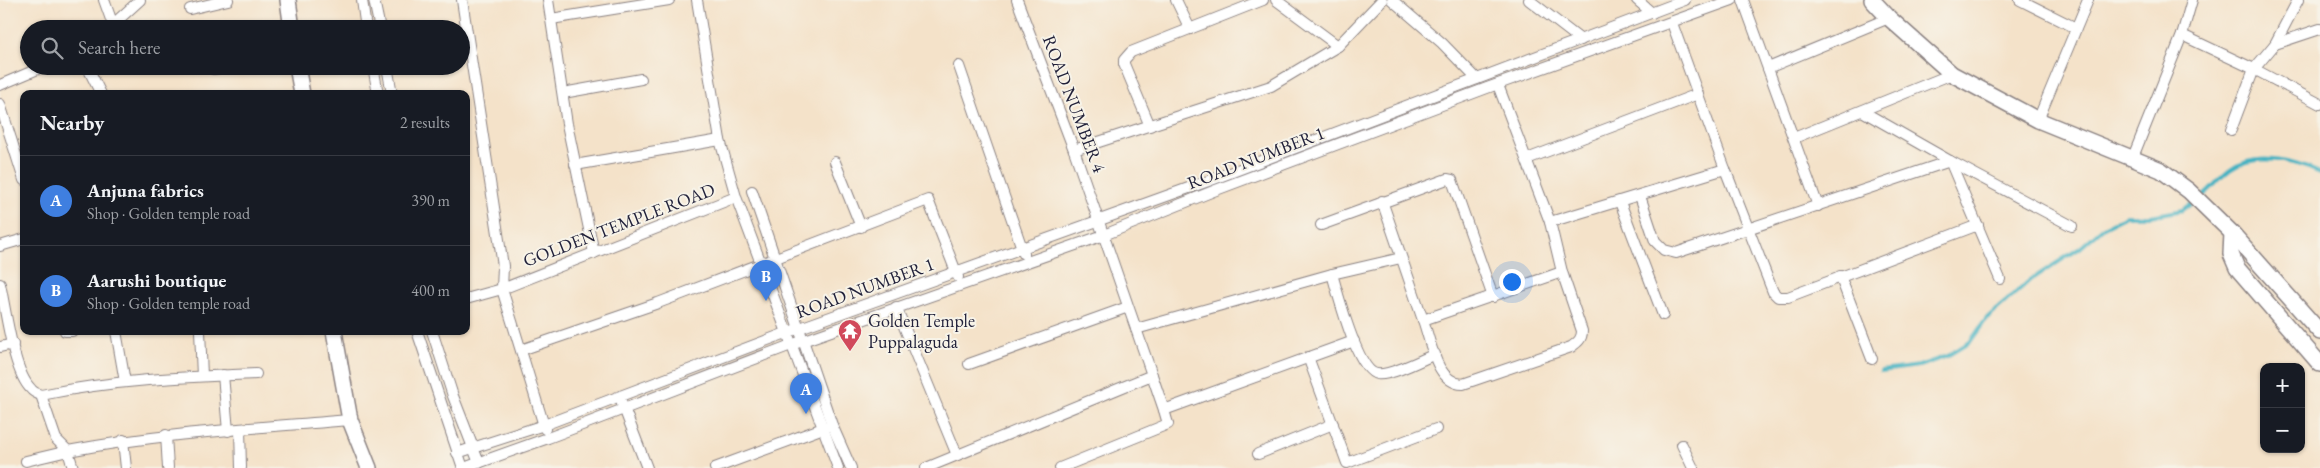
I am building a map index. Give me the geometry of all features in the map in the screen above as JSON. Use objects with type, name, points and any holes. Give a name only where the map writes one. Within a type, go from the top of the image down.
[{"type":"street","points":[[104,0],[109,20]]},
{"type":"street","points":[[119,20],[140,0]]},
{"type":"street","points":[[190,9],[228,0]]},
{"type":"street","points":[[288,0],[291,20]]},
{"type":"street","points":[[362,0],[365,20]]},
{"type":"street","points":[[374,0],[378,20]]},
{"type":"street","points":[[462,0],[465,20]]},
{"type":"street","points":[[548,0],[575,165],[594,253]]},
{"type":"street","points":[[551,18],[669,0]]},
{"type":"street","points":[[697,0],[720,140],[736,197]]},
{"type":"street","name":"ROAD NUMBER 4","points":[[1017,0],[1074,150],[1164,410]]},
{"type":"street","points":[[1176,0],[1190,29]]},
{"type":"street","points":[[1150,126],[1124,60],[1131,52],[1263,0]]},
{"type":"street","points":[[1276,0],[1338,46]]},
{"type":"street","points":[[1074,150],[1271,86],[1338,46],[1382,0]]},
{"type":"street","points":[[1392,0],[1442,43],[1477,79]]},
{"type":"street","points":[[1529,0],[1581,40]]},
{"type":"street","points":[[1637,0],[1652,13]]},
{"type":"street","name":"ROAD NUMBER 1","points":[[458,452],[544,425],[786,333],[1221,176],[1685,0]]},
{"type":"street","name":"ROAD NUMBER 1","points":[[464,468],[548,438],[791,344],[1104,235],[1225,186],[1732,0]]},
{"type":"street","points":[[1743,0],[1818,206]]},
{"type":"street","points":[[1872,0],[1888,18],[1952,74],[2038,120],[2161,170],[2189,191],[2232,233],[2320,332]]},
{"type":"street","points":[[2020,0],[2076,28]]},
{"type":"street","points":[[2038,120],[2088,0]]},
{"type":"street","points":[[2133,157],[2182,35],[2192,0]]},
{"type":"street","points":[[2231,130],[2254,69],[2275,44],[2298,0]]},
{"type":"street","points":[[1768,68],[1888,18]]},
{"type":"street","points":[[1672,23],[1725,168],[1773,292],[1778,297],[1788,298],[1840,276],[1978,225]]},
{"type":"street","points":[[2275,44],[2320,29]]},
{"type":"street","points":[[2182,35],[2254,69],[2320,104]]},
{"type":"street","points":[[470,51],[504,266],[502,289],[548,438]]},
{"type":"street","points":[[959,66],[1026,262]]},
{"type":"street","points":[[1794,138],[1952,74]]},
{"type":"street","points":[[0,85],[24,75]]},
{"type":"street","points":[[92,75],[99,90]]},
{"type":"street","points":[[299,75],[301,90]]},
{"type":"street","points":[[375,75],[377,90]]},
{"type":"street","points":[[389,75],[391,90]]},
{"type":"street","points":[[563,93],[641,80]]},
{"type":"street","points":[[1382,202],[1443,375],[1454,384],[1463,384],[1571,347],[1582,337],[1582,331],[1562,272],[1550,222],[1498,85]]},
{"type":"street","points":[[1527,159],[1698,94]]},
{"type":"street","points":[[0,104],[20,167]]},
{"type":"street","points":[[1862,111],[1950,161],[2072,226]]},
{"type":"street","points":[[575,165],[720,140]]},
{"type":"street","points":[[1640,196],[1655,241],[1664,250],[1676,253],[1950,161]]},
{"type":"street","points":[[1950,161],[2000,279]]},
{"type":"street","points":[[835,162],[862,227]]},
{"type":"street","points":[[1550,222],[1640,196],[1725,168]]},
{"type":"street","points":[[1321,225],[1447,179],[1452,180],[1493,297]]},
{"type":"street","points":[[752,191],[832,425],[851,468]]},
{"type":"street","name":"GOLDEN TEMPLE ROAD","points":[[470,298],[502,289],[736,197],[838,468]]},
{"type":"street","points":[[521,350],[658,303],[862,227],[928,200],[960,284]]},
{"type":"street","points":[[1620,202],[1663,315]]},
{"type":"street","points":[[2232,233],[2231,254],[2237,268],[2320,364]]},
{"type":"street","points":[[0,246],[20,240]]},
{"type":"street","points":[[1136,329],[1332,274],[1401,258]]},
{"type":"street","points":[[1423,320],[1562,272]]},
{"type":"street","points":[[1332,274],[1354,341],[1368,370],[1375,374],[1389,373],[1435,354]]},
{"type":"street","points":[[1840,276],[1872,359]]},
{"type":"street","points":[[0,284],[17,364],[22,377],[31,390],[41,396],[56,439],[68,451],[74,468]]},
{"type":"street","points":[[969,364],[1128,307]]},
{"type":"street","points":[[896,308],[957,455]]},
{"type":"street","points":[[117,335],[125,382]]},
{"type":"street","points":[[200,335],[202,376]]},
{"type":"street","points":[[335,335],[350,420],[368,468]]},
{"type":"street","points":[[418,335],[464,468]]},
{"type":"street","points":[[433,335],[479,463]]},
{"type":"street","points":[[1060,468],[1168,424],[1164,410],[1354,341]]},
{"type":"street","points":[[0,347],[13,344]]},
{"type":"street","points":[[1308,357],[1346,461],[1349,464],[1436,429]]},
{"type":"street","points":[[41,396],[75,387],[202,376],[256,374]]},
{"type":"street","points":[[223,375],[228,431]]},
{"type":"street","points":[[926,468],[948,464],[957,455],[1152,375]]},
{"type":"street","points":[[620,396],[646,468]]},
{"type":"street","points":[[26,461],[123,440],[350,420]]},
{"type":"street","points":[[1258,454],[1333,424]]},
{"type":"street","points":[[714,468],[738,464],[832,425]]},
{"type":"street","points":[[240,430],[242,468]]},
{"type":"street","points":[[166,435],[168,468]]},
{"type":"street","points":[[123,440],[126,468]]},
{"type":"street","points":[[1682,445],[1693,468]]},
{"type":"waterway","points":[[2201,197],[2230,170],[2240,164],[2251,161],[2263,159],[2287,162],[2320,173]]},
{"type":"waterway","points":[[1881,371],[1919,366],[1947,356],[1970,342],[1987,318],[2029,281],[2080,248],[2104,227],[2126,216],[2151,216],[2183,210],[2195,201]]},
{"type":"place","name":"Aarushi boutique","points":[[766,301]]},
{"type":"place","name":"Golden Temple Puppalaguda","points":[[850,352]]},
{"type":"place","name":"Anjuna fabrics","points":[[806,414]]}]
